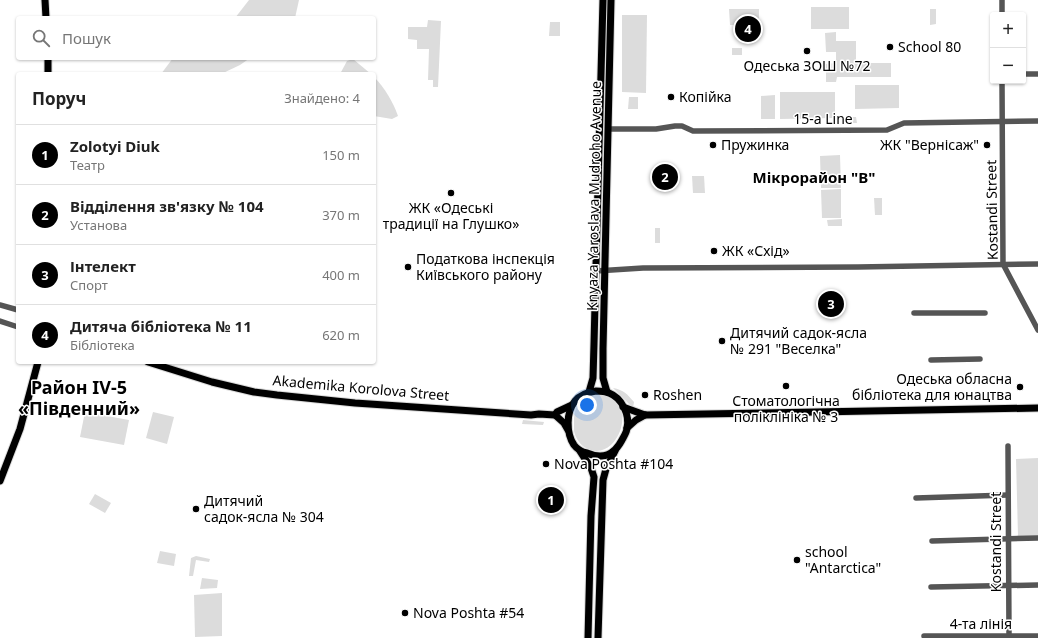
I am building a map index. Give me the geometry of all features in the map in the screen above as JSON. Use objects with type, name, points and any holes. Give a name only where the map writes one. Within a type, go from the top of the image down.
[{"type":"main road","points":[[45,0],[46,16]]},
{"type":"main road","name":"Knyaza Yaroslava Mudroho Avenue","points":[[589,392],[593,378],[603,0]]},
{"type":"main road","name":"Knyaza Yaroslava Mudroho Avenue","points":[[607,392],[603,378],[610,0]]},
{"type":"main road","points":[[48,60],[48,72]]},
{"type":"main road","points":[[599,129],[608,129]]},
{"type":"main road","points":[[0,481],[20,429],[37,364]]},
{"type":"main road","name":"Akademika Korolova Street","points":[[154,364],[212,382],[254,392],[277,395],[355,403],[531,415],[555,415]]},
{"type":"main road","points":[[588,638],[591,521],[594,477],[580,450],[568,434],[568,422],[572,405],[576,400],[589,392],[596,390],[607,392],[617,398],[626,413],[627,428],[606,469],[603,480],[598,638]]},
{"type":"main road","points":[[568,430],[564,423],[555,415],[557,412],[572,405]]},
{"type":"main road","points":[[623,406],[645,414],[1038,408]]},
{"type":"main road","points":[[627,428],[645,414]]},
{"type":"main road","points":[[580,450],[597,456],[605,456],[617,449]]},
{"type":"street","points":[[1002,0],[1002,12]]},
{"type":"street","points":[[1026,74],[1038,74]]},
{"type":"street","name":"Kostandi Street","points":[[1002,84],[1003,264],[1038,330]]},
{"type":"street","name":"15-a Line","points":[[608,129],[656,129],[682,126],[692,132],[889,130],[904,123],[1038,121]]},
{"type":"street","points":[[596,271],[643,268],[1038,264]]},
{"type":"street","points":[[0,305],[16,309]]},
{"type":"street","points":[[914,313],[985,313]]},
{"type":"street","points":[[0,321],[16,326]]},
{"type":"street","points":[[930,360],[980,359]]},
{"type":"street","name":"Kostandi Street","points":[[1008,446],[1008,637]]},
{"type":"street","points":[[916,498],[1008,495]]},
{"type":"street","points":[[932,541],[1038,538]]},
{"type":"street","points":[[931,587],[1038,585]]},
{"type":"street","name":"4-та лінія","points":[[924,636],[1038,636]]},
{"type":"shaded area","points":[[249,0],[299,0],[295,16],[237,16]]},
{"type":"shaded area","points":[[606,0],[608,0],[606,121],[604,121]]},
{"type":"shaded area","points":[[811,7],[849,7],[849,29],[811,29]]},
{"type":"shaded area","points":[[729,9],[759,9],[759,24],[730,25]]},
{"type":"shaded area","points":[[930,9],[936,9],[936,24],[930,25]]},
{"type":"shaded area","points":[[622,15],[647,15],[646,93],[622,92]]},
{"type":"shaded area","points":[[428,20],[441,21],[438,87],[433,87],[433,80],[428,80],[429,49],[417,49],[417,40],[408,39],[408,27],[427,27]]},
{"type":"shaded area","points":[[550,22],[560,22],[560,36],[549,36]]},
{"type":"shaded area","points":[[836,32],[836,41],[856,41],[856,63],[891,63],[891,77],[837,77],[836,82],[826,82],[826,64],[836,63],[836,52],[826,52],[825,33]]},
{"type":"shaded area","points":[[732,48],[742,48],[742,55],[732,55]]},
{"type":"shaded area","points":[[172,60],[247,60],[225,72],[162,72]]},
{"type":"shaded area","points":[[354,60],[369,72],[341,72],[347,61]]},
{"type":"shaded area","points":[[376,79],[382,86],[394,106],[398,116],[392,119],[376,116]]},
{"type":"shaded area","points":[[855,85],[899,85],[899,108],[855,109]]},
{"type":"shaded area","points":[[780,92],[835,92],[835,118],[780,119]]},
{"type":"shaded area","points":[[775,95],[775,119],[761,119],[761,96]]},
{"type":"shaded area","points":[[629,97],[638,97],[638,109],[628,109]]},
{"type":"shaded area","points":[[841,117],[856,117],[857,123],[841,123]]},
{"type":"shaded area","points":[[604,133],[606,133],[603,263],[601,263]]},
{"type":"shaded area","points":[[840,155],[841,188],[821,188],[820,156]]},
{"type":"shaded area","points":[[692,176],[704,176],[705,193],[693,193]]},
{"type":"shaded area","points":[[841,189],[841,218],[822,218],[821,190]]},
{"type":"shaded area","points":[[874,198],[882,198],[882,215],[875,215]]},
{"type":"shaded area","points":[[842,219],[842,226],[828,226],[827,220]]},
{"type":"shaded area","points":[[655,228],[660,228],[660,243],[655,243]]},
{"type":"shaded area","points":[[839,293],[845,303],[822,315],[818,305]]},
{"type":"shaded area","points":[[613,388],[623,391],[634,402],[633,408]]},
{"type":"shaded area","points":[[597,394],[614,399],[620,407],[622,416],[618,436],[612,444],[605,449],[596,451],[586,448],[578,441],[574,431],[574,419],[576,409],[580,402],[587,397]]},
{"type":"shaded area","points":[[85,412],[129,420],[124,445],[80,437]]},
{"type":"shaded area","points":[[153,412],[174,417],[167,444],[146,438]]},
{"type":"shaded area","points":[[523,420],[544,422],[543,425],[522,424]]},
{"type":"shaded area","points":[[1038,458],[1038,536],[1018,536],[1016,459]]},
{"type":"shaded area","points":[[95,494],[111,503],[105,513],[89,504]]},
{"type":"shaded area","points":[[160,551],[176,554],[174,566],[157,563]]},
{"type":"shaded area","points":[[196,556],[210,559],[209,562],[196,560],[193,576],[189,576],[191,558]]},
{"type":"shaded area","points":[[202,578],[218,580],[217,588],[200,589]]},
{"type":"shaded area","points":[[222,593],[222,636],[195,637],[194,595]]},
{"type":"place","name":"Дитяча бібліотека № 11","points":[[748,29]]},
{"type":"place","name":"School 80","points":[[890,47]]},
{"type":"place","name":"Одеська ЗОШ №72","points":[[807,51]]},
{"type":"place","name":"Копійка","points":[[671,97]]},
{"type":"place","name":"Пружинка","points":[[713,145]]},
{"type":"place","name":"ЖК \"Вернісаж\"","points":[[987,145]]},
{"type":"place","name":"Відділення зв'язку № 104","points":[[665,177]]},
{"type":"place","name":"ЖК «Одеські традиції на Глушко»","points":[[451,193]]},
{"type":"place","name":"ЖК «Схід»","points":[[714,251]]},
{"type":"place","name":"Податкова інспекція Київського району","points":[[408,267]]},
{"type":"place","name":"Інтелект","points":[[831,304]]},
{"type":"place","name":"Дитячий садок-ясла № 291 \"Веселка\"","points":[[722,341]]},
{"type":"place","name":"Стоматологічна поліклініка № 3","points":[[786,386]]},
{"type":"place","name":"Одеська обласна бібліотека для юнацтва","points":[[1020,387]]},
{"type":"place","name":"Roshen","points":[[645,395]]},
{"type":"place","name":"Nova Poshta #104","points":[[546,464]]},
{"type":"place","name":"Zolotyi Diuk","points":[[551,500]]},
{"type":"place","name":"Дитячий садок-ясла № 304","points":[[196,509]]},
{"type":"place","name":"school \"Antarctica\"","points":[[797,560]]},
{"type":"place","name":"Nova Poshta #54","points":[[405,613]]},
{"type":"district","name":"Мікрорайон \"В\"","points":[[814,178]]},
{"type":"district","name":"Район IV-5 «Південний»","points":[[79,398]]}]
